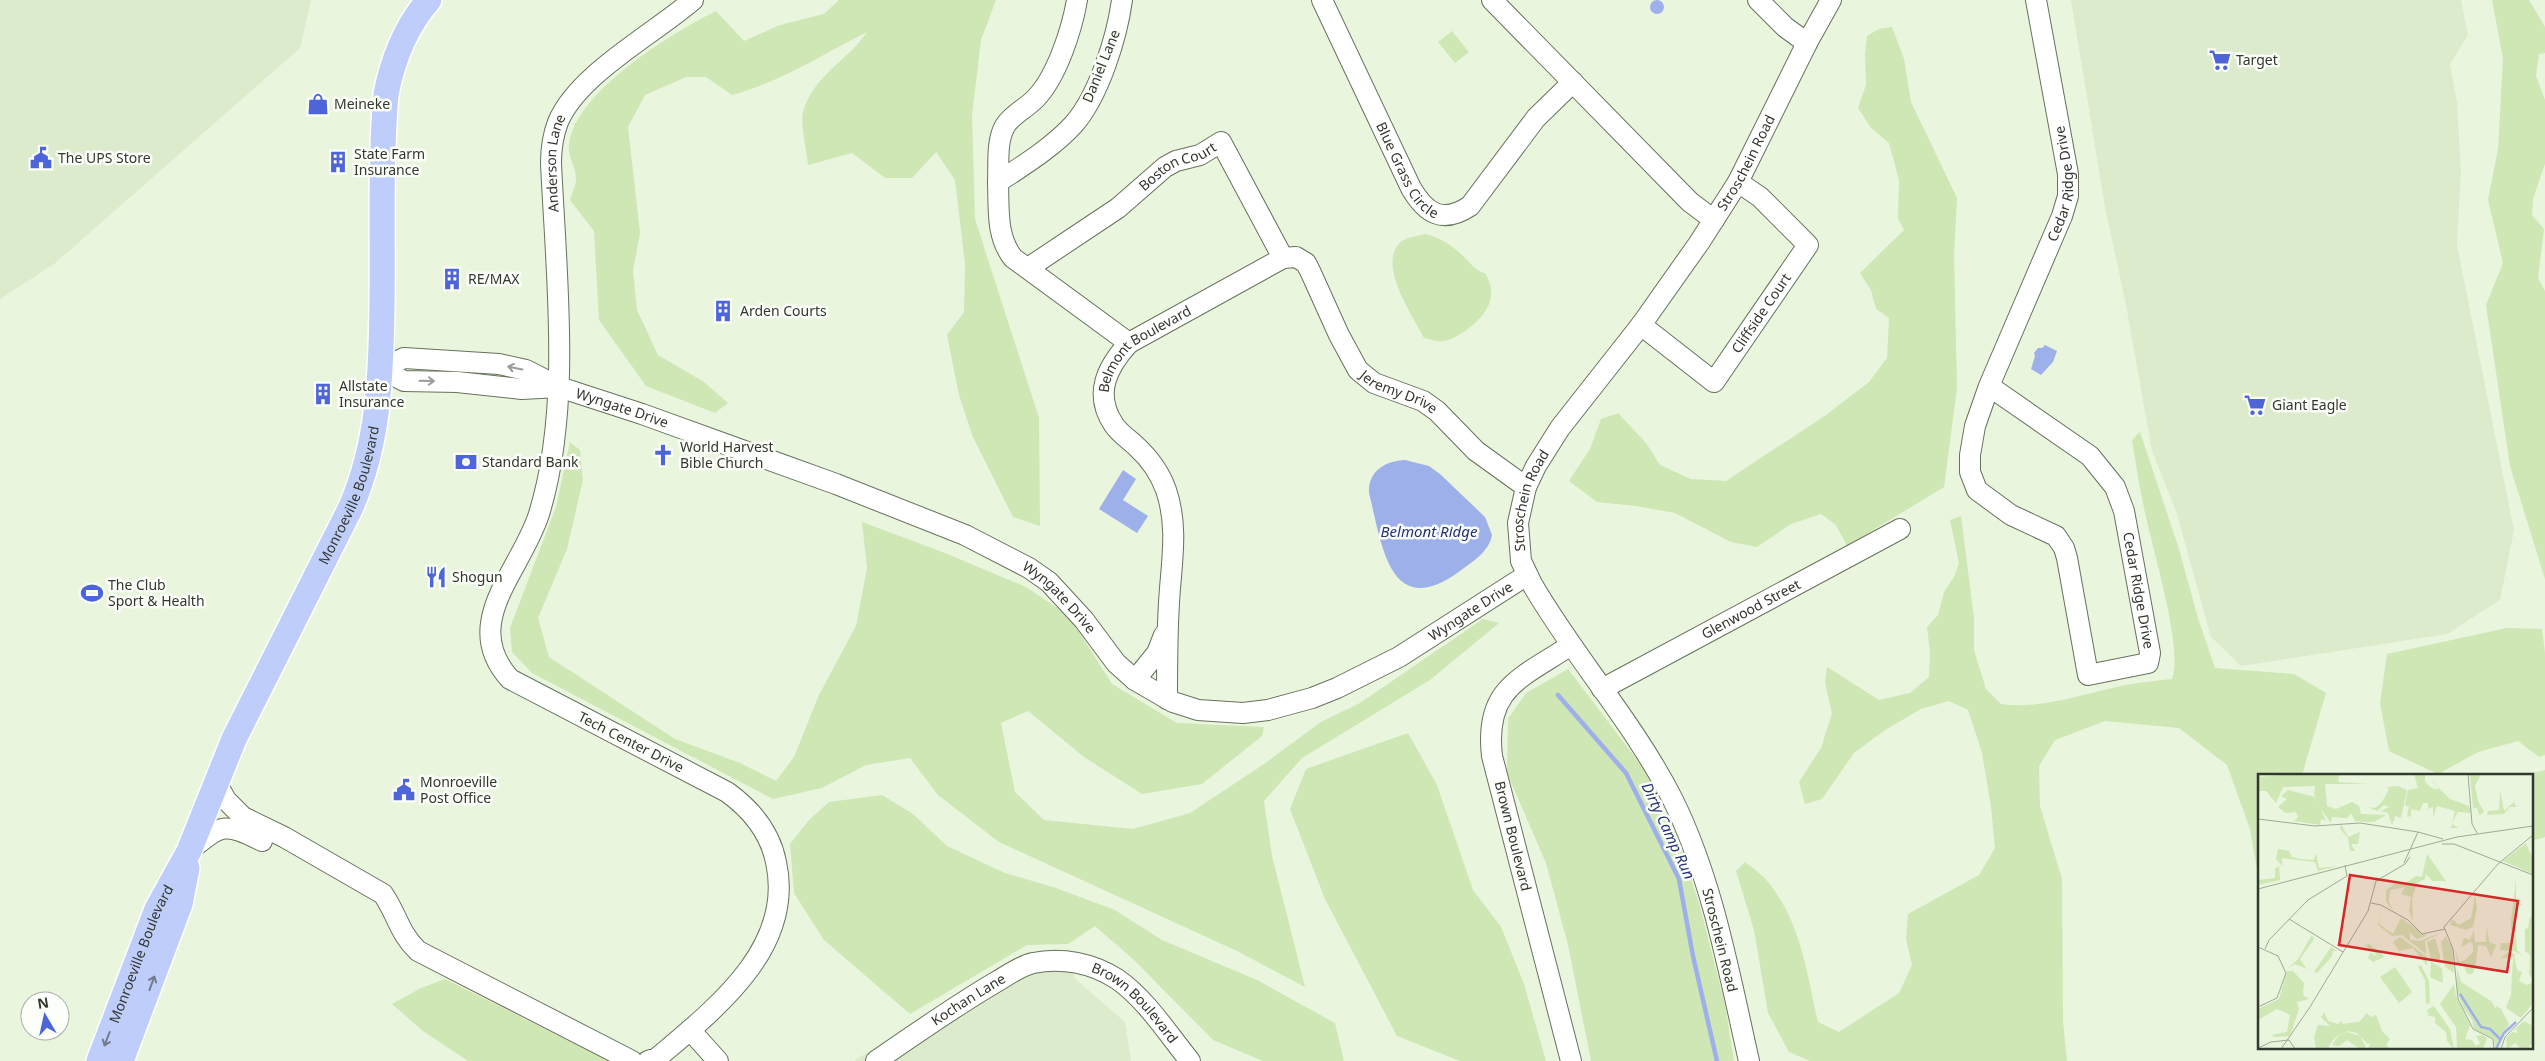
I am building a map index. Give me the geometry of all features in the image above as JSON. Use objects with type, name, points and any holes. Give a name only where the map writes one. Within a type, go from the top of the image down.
[{"type":"main road","name":"Monroeville Boulevard","points":[[99,1061],[157,909],[189,850],[234,739],[358,489],[375,430],[381,369],[386,94],[393,65],[403,38],[429,0]]},
{"type":"main road","name":"Monroeville Boulevard","points":[[121,1061],[180,904],[189,850]]},
{"type":"street","name":"Anderson Lane","points":[[560,387],[551,163],[556,126],[571,100],[592,78],[693,0]]},
{"type":"street","points":[[1078,0],[1070,30],[1045,87],[1028,107],[1005,126],[1000,145],[998,182],[999,214],[1003,242],[1013,258],[1129,343]]},
{"type":"street","name":"Daniel Lane","points":[[998,182],[1065,132],[1082,113],[1098,81],[1112,42],[1118,24],[1122,0]]},
{"type":"street","name":"Blue Grass Circle","points":[[1322,0],[1411,188],[1424,207],[1441,215],[1456,214],[1470,206],[1536,118],[1573,82]]},
{"type":"street","points":[[1492,0],[1690,202],[1714,220]]},
{"type":"street","points":[[1758,0],[1785,27],[1806,43]]},
{"type":"street","name":"Stroschein Road","points":[[1749,1061],[1718,928],[1694,848],[1662,780],[1527,575],[1521,561],[1518,538],[1520,506],[1536,466],[1560,428],[1641,326],[1680,272],[1738,182],[1806,43],[1831,0]]},
{"type":"street","name":"Cedar Ridge Drive","points":[[1989,386],[2090,456],[2115,487],[2124,511],[2150,653],[2148,663],[2088,675],[2067,558],[2061,542],[2049,532],[2011,515],[1977,490],[1970,472],[1971,441],[1989,386],[2062,216],[2068,196],[2068,174],[2036,0]]},
{"type":"street","name":"Boston Court","points":[[1028,268],[1118,208],[1165,167],[1176,161],[1200,155],[1221,142],[1283,258]]},
{"type":"street","name":"Cliffside Court","points":[[1641,326],[1714,382],[1808,245],[1760,197],[1738,182]]},
{"type":"street","name":"Jeremy Drive","points":[[1283,258],[1296,257],[1306,263],[1339,336],[1358,370],[1374,382],[1423,401],[1437,411],[1476,451],[1526,487]]},
{"type":"street","name":"Belmont Boulevard","points":[[1167,699],[1167,626],[1174,540],[1170,502],[1156,470],[1136,446],[1114,426],[1105,402],[1106,377],[1112,364],[1129,343],[1283,258]]},
{"type":"street","name":"Wyngate Drive","points":[[381,369],[404,358],[499,364],[526,370],[560,387],[642,414],[836,484],[965,536],[1004,554],[1049,582],[1078,613],[1116,663],[1135,680],[1167,699],[1198,710],[1243,714],[1268,710],[1312,698],[1360,678],[1399,657],[1527,575]]},
{"type":"street","name":"Tech Center Drive","points":[[560,387],[547,485],[539,514],[531,537],[493,611],[489,633],[490,645],[500,668],[510,679],[727,792],[747,808],[763,828],[774,855],[779,879],[778,906],[771,928],[761,950],[739,983],[690,1030],[657,1058],[648,1061]]},
{"type":"street","name":"Glenwood Street","points":[[1602,689],[1900,529]]},
{"type":"street","name":"Belmont Boulevard","points":[[1135,680],[1157,653],[1167,626]]},
{"type":"street","name":"Brown Boulevard","points":[[1571,1061],[1499,784],[1490,738],[1491,721],[1502,695],[1572,645]]},
{"type":"street","points":[[216,782],[226,800],[243,817],[284,837],[383,894],[390,903],[405,938],[418,951],[632,1061]]},
{"type":"street","points":[[189,850],[211,833],[221,828],[231,828],[276,848],[316,857]]},
{"type":"street","name":"Brown Boulevard","points":[[1070,961],[1095,968],[1117,979],[1138,997],[1190,1061]]},
{"type":"street","name":"Kochan Lane","points":[[876,1061],[982,990],[1018,970],[1032,964],[1070,961]]},
{"type":"street","points":[[690,1030],[718,1061]]},
{"type":"shaded area","points":[[0,0],[311,0],[300,48],[54,264],[0,299]]},
{"type":"shaded area","points":[[839,0],[996,0],[981,40],[972,115],[975,219],[1039,418],[1040,526],[1013,517],[972,435],[959,395],[947,335],[964,312],[965,264],[955,180],[936,152],[912,178],[885,178],[852,153],[808,165],[802,117],[808,99],[823,78],[851,51],[867,32],[785,75],[732,95],[706,77],[686,77],[645,95],[628,127],[640,233],[633,270],[637,310],[658,355],[704,382],[728,403],[715,413],[646,386],[599,320],[594,231],[570,200],[576,176],[569,153],[569,144],[576,124],[589,104],[607,84],[652,49],[716,11],[744,41],[780,25],[824,14]]},
{"type":"shaded area","points":[[2071,0],[2461,0],[2468,35],[2450,64],[2457,102],[2461,172],[2457,245],[2514,530],[2500,600],[2447,634],[2241,666],[2211,637],[2177,514],[2152,451],[2126,305],[2105,207]]},
{"type":"shaded area","points":[[2492,0],[2529,0],[2545,27],[2545,53],[2539,54],[2536,76],[2545,100],[2545,164],[2533,199],[2532,215],[2544,229],[2538,278],[2545,291],[2545,579],[2510,466],[2486,305],[2503,263],[2488,200],[2498,149],[2503,59]]},
{"type":"shaded area","points":[[1892,27],[1904,59],[1911,102],[1957,198],[1954,255],[1957,388],[1944,487],[1847,546],[1836,525],[1821,514],[1791,524],[1757,547],[1731,542],[1675,513],[1597,502],[1569,481],[1590,449],[1601,419],[1618,413],[1646,443],[1660,465],[1691,479],[1726,481],[1826,415],[1869,382],[1887,358],[1889,318],[1876,309],[1871,290],[1860,273],[1904,230],[1898,218],[1899,180],[1889,143],[1871,128],[1858,108],[1866,85],[1865,54],[1867,36],[1879,29]]},
{"type":"shaded area","points":[[1452,31],[1469,52],[1455,63],[1438,42]]},
{"type":"shaded area","points":[[1425,234],[1440,239],[1457,250],[1475,268],[1486,274],[1491,287],[1488,307],[1479,319],[1454,338],[1445,341],[1424,338],[1405,303],[1394,275],[1392,262],[1395,250],[1402,241]]},
{"type":"shaded area","points":[[2140,432],[2178,546],[2198,618],[2215,668],[2294,674],[2326,693],[2302,774],[2258,774],[2258,875],[2250,829],[2227,765],[2179,728],[2105,721],[2055,740],[2039,766],[2040,806],[2062,879],[2063,1021],[2067,1061],[1810,1061],[1789,1052],[1768,1013],[1754,930],[1736,871],[1745,862],[1768,882],[1788,914],[1806,967],[1818,1022],[1839,1032],[1899,993],[1912,965],[1906,939],[1908,914],[1979,875],[1995,848],[1991,807],[1982,753],[1968,710],[1949,701],[1921,709],[1885,730],[1854,753],[1822,799],[1805,804],[1799,782],[1821,748],[1832,713],[1825,683],[1827,667],[1879,700],[1910,693],[1929,677],[1930,653],[1927,627],[1938,615],[1944,592],[1954,577],[1959,563],[1950,520],[1961,516],[1974,618],[1974,650],[1986,689],[2001,704],[2032,705],[2048,703],[2126,685],[2172,679],[2175,665],[2170,621],[2142,500],[2132,440]]},
{"type":"shaded area","points":[[570,442],[580,450],[583,480],[567,549],[538,618],[549,657],[675,739],[740,763],[776,781],[794,757],[819,695],[856,626],[867,568],[862,522],[945,553],[1026,587],[1069,616],[1112,684],[1177,723],[1264,727],[1262,736],[1202,784],[1142,794],[1084,757],[1028,711],[1001,723],[1015,792],[1044,820],[1133,829],[1190,813],[1264,764],[1321,722],[1360,703],[1483,619],[1499,623],[1430,680],[1302,758],[1264,801],[1272,856],[1305,987],[1237,951],[999,842],[938,795],[910,758],[866,765],[822,788],[773,799],[532,673],[512,652],[510,628],[556,507]]},
{"type":"shaded area","points":[[2507,628],[2542,629],[2545,653],[2545,755],[2539,757],[2518,741],[2478,752],[2438,774],[2389,751],[2380,703],[2387,654]]},
{"type":"shaded area","points":[[1568,669],[1644,769],[1679,843],[1699,903],[1725,1004],[1734,1061],[1591,1061],[1568,945],[1546,863],[1507,773],[1508,719],[1526,693]]},
{"type":"shaded area","points":[[1408,733],[1437,785],[1473,890],[1501,927],[1524,984],[1546,1061],[1460,1061],[1397,1036],[1325,899],[1290,809],[1306,769]]},
{"type":"shaded area","points":[[2545,770],[2545,837],[2532,841],[2532,774],[2528,774]]},
{"type":"shaded area","points":[[882,795],[913,814],[947,846],[1005,873],[1053,887],[1115,910],[1162,940],[1257,980],[1335,1023],[1344,1061],[1263,1061],[1213,1040],[1134,960],[1095,926],[1068,944],[1027,945],[910,1014],[824,940],[794,893],[790,844],[809,820],[829,802]]},
{"type":"shaded area","points":[[1075,954],[1074,978],[1125,1022],[1131,1061],[854,1061],[1015,958]]},
{"type":"shaded area","points":[[445,979],[609,1061],[468,1061],[423,1031],[392,1004],[421,988]]},
{"type":"water","points":[[1654,0],[1660,0],[1664,7],[1660,14],[1654,14],[1650,10],[1650,4]]},
{"type":"water","points":[[2045,345],[2057,351],[2053,362],[2041,375],[2031,369],[2035,356],[2034,353],[2038,348],[2042,348]]},
{"type":"water","name":"Belmont Ridge","points":[[1405,460],[1429,466],[1440,474],[1485,517],[1492,535],[1488,546],[1475,560],[1436,585],[1418,588],[1403,583],[1393,571],[1379,534],[1369,493],[1371,479],[1385,465]]},
{"type":"water","points":[[1123,470],[1136,479],[1123,500],[1148,516],[1137,533],[1099,509]]},
{"type":"waterway","name":"Dirty Camp Run","points":[[1558,695],[1626,773],[1679,879],[1693,956],[1717,1061]]},
{"type":"place","name":"Target","points":[[2220,60]]},
{"type":"place","name":"Meineke","points":[[318,104]]},
{"type":"place","name":"The UPS Store","points":[[41,158]]},
{"type":"place","name":"State Farm Insurance","points":[[338,162]]},
{"type":"place","name":"RE/MAX","points":[[452,279]]},
{"type":"place","name":"Arden Courts","points":[[723,311]]},
{"type":"place","name":"Allstate Insurance","points":[[323,394]]},
{"type":"place","name":"Giant Eagle","points":[[2255,405]]},
{"type":"place","name":"World Harvest Bible Church","points":[[663,455]]},
{"type":"place","name":"Standard Bank","points":[[466,462]]},
{"type":"place","name":"Shogun","points":[[436,577]]},
{"type":"place","name":"The Club Sport & Health","points":[[92,593]]},
{"type":"place","name":"Monroeville Post Office","points":[[404,790]]}]
